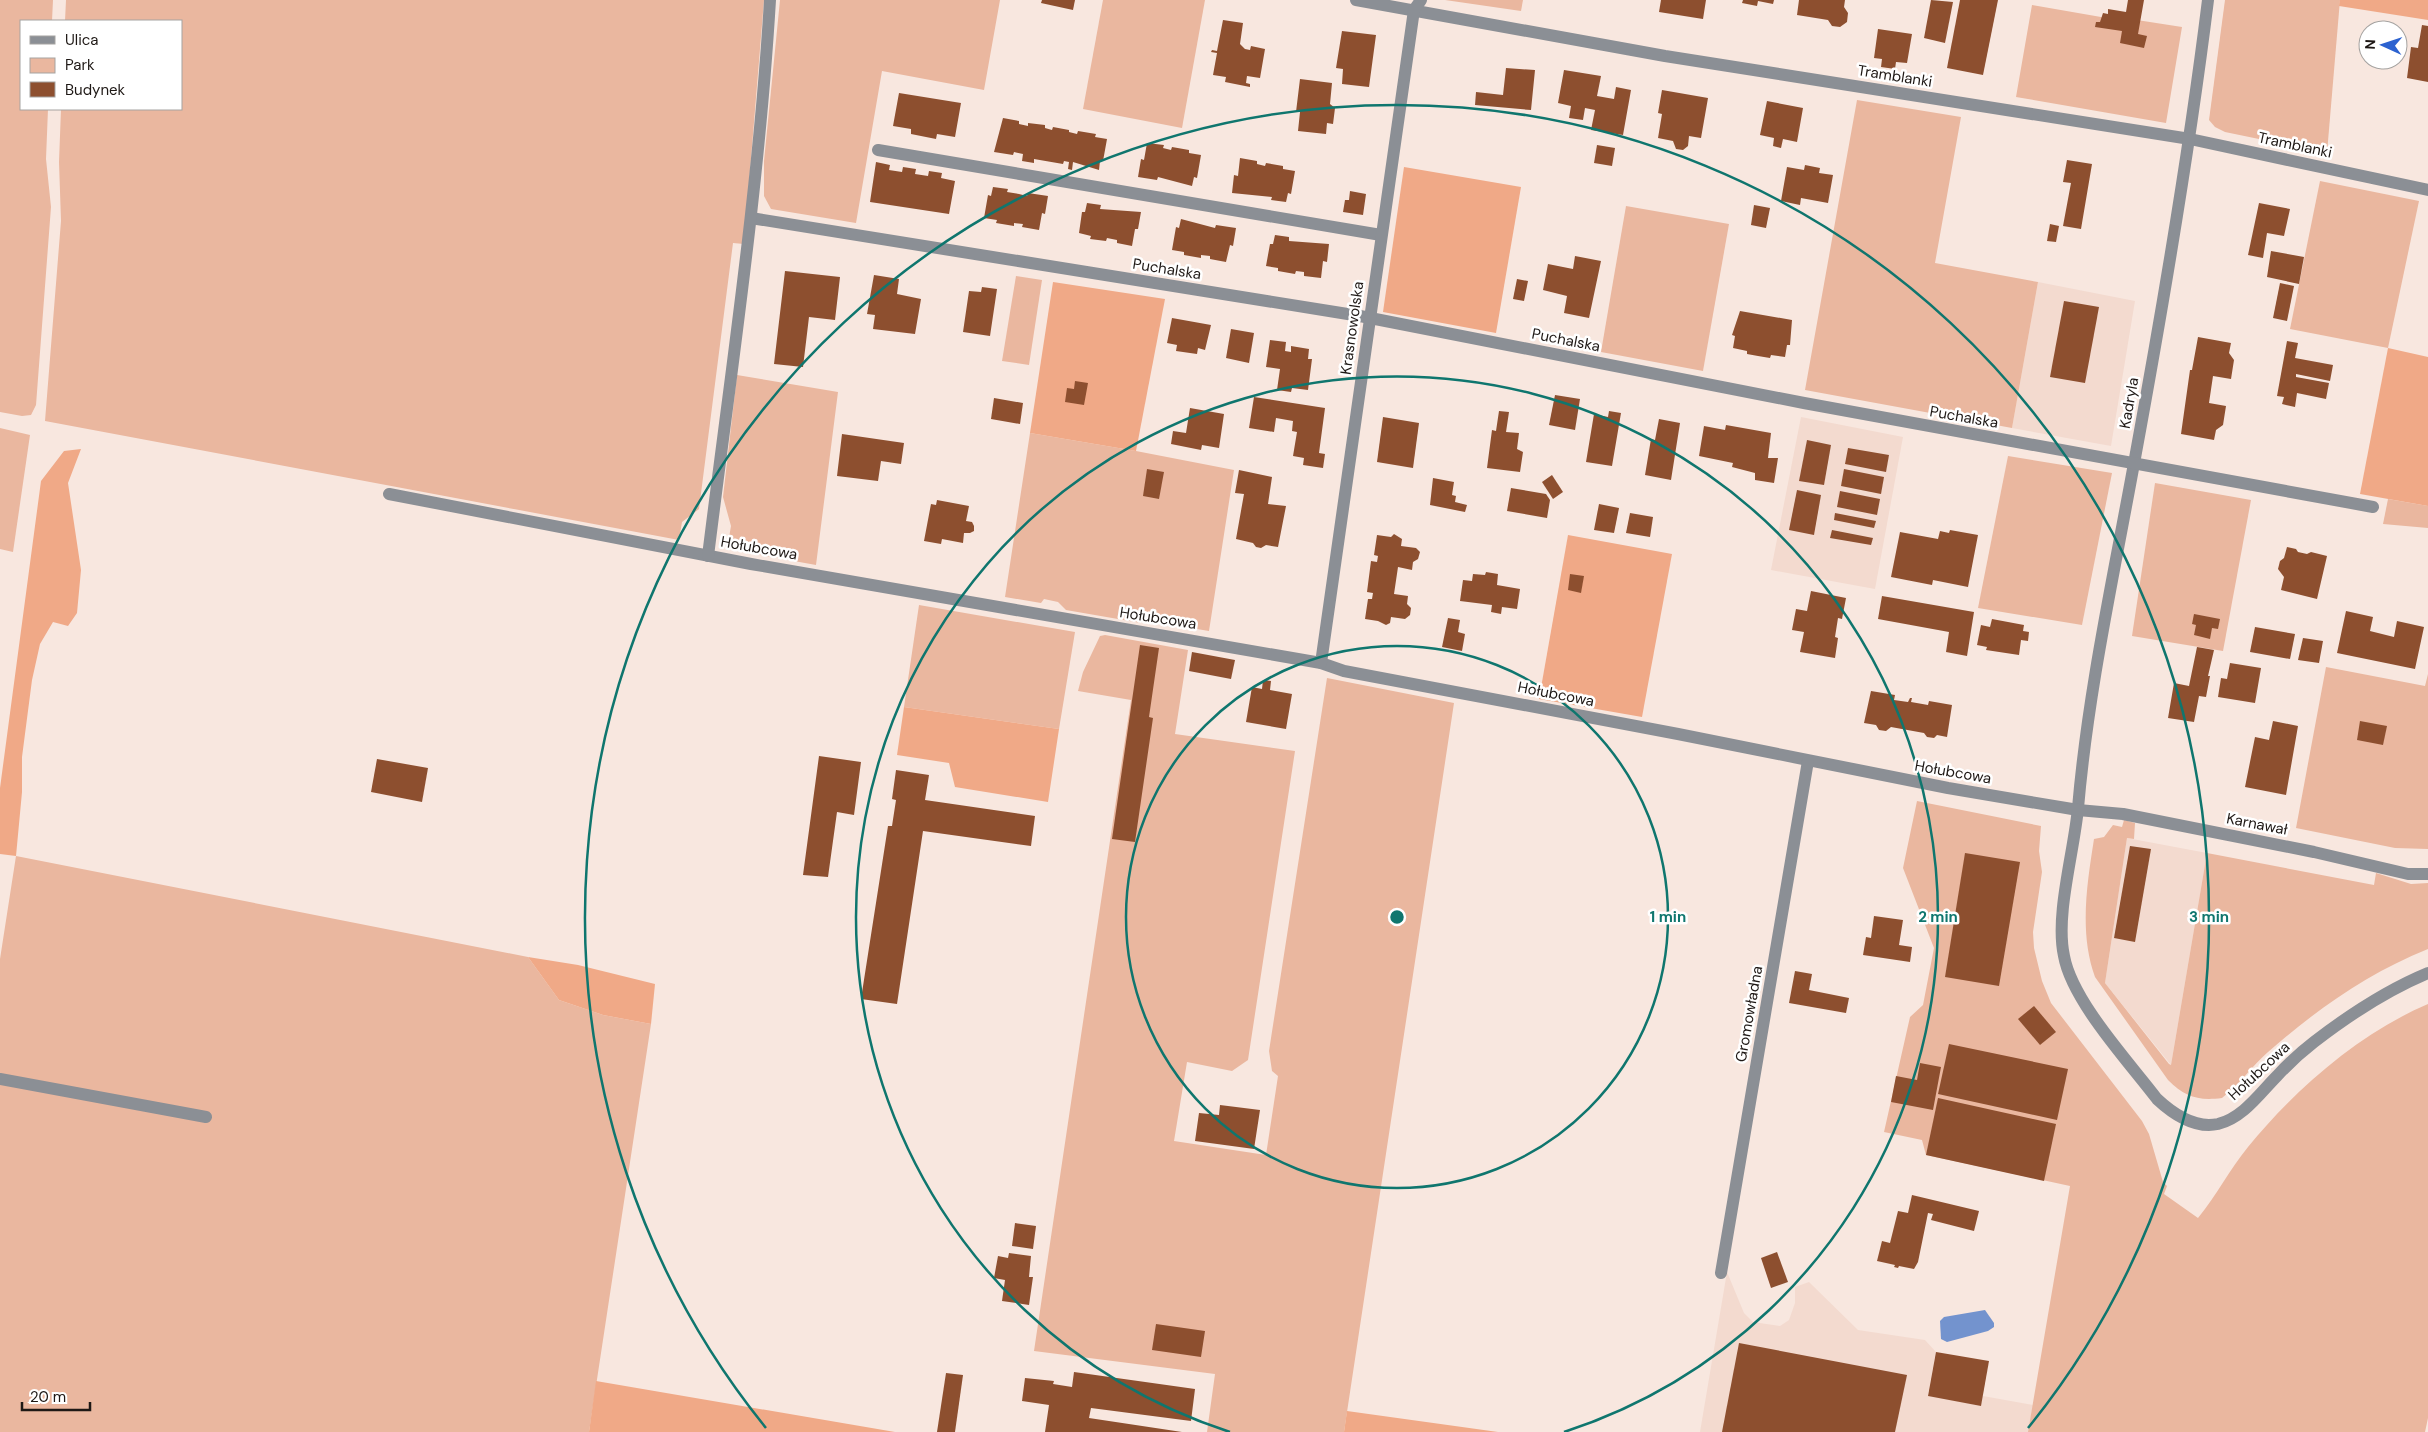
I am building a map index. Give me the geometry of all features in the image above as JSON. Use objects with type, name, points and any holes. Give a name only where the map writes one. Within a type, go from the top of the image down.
[{"type":"street","points":[[708,556],[751,218],[766,64],[770,0]]},
{"type":"street","name":"Tramblanki","points":[[1356,0],[1417,5],[1665,56],[2190,139],[2428,190]]},
{"type":"street","name":"Kadryla","points":[[2078,810],[2080,771],[2094,680],[2165,296],[2190,139],[2208,0]]},
{"type":"street","name":"Krasnowolska","points":[[1321,663],[1381,235],[1417,5]]},
{"type":"street","points":[[878,150],[1381,235]]},
{"type":"street","name":"Puchalska","points":[[751,218],[1370,318],[1804,403],[2373,507]]},
{"type":"street","name":"Hołubcowa","points":[[389,494],[708,556],[1321,663],[1344,670],[1948,788],[2078,810],[2062,933],[2064,958],[2069,975],[2087,1006],[2157,1099],[2171,1112],[2187,1121],[2218,1124],[2231,1119],[2250,1105],[2278,1074],[2321,1037],[2360,1008],[2407,982],[2428,973]]},
{"type":"street","name":"Gromowładna","points":[[1721,1274],[1808,760]]},
{"type":"street","name":"Karnawał","points":[[2078,810],[2123,814],[2314,852],[2408,874],[2428,874]]},
{"type":"street","points":[[0,1079],[206,1117]]},
{"type":"shaded area","points":[[2340,0],[2428,0],[2428,20],[2339,6]]},
{"type":"shaded area","points":[[1404,167],[1521,187],[1496,333],[1383,312]]},
{"type":"shaded area","points":[[1053,282],[1165,299],[1136,451],[1030,433]]},
{"type":"shaded area","points":[[2038,282],[2135,301],[2111,446],[2012,428]]},
{"type":"shaded area","points":[[2388,348],[2428,357],[2428,506],[2360,494]]},
{"type":"shaded area","points":[[1801,417],[1903,437],[1875,589],[1771,570]]},
{"type":"shaded area","points":[[81,449],[68,483],[81,570],[77,613],[68,626],[53,622],[40,644],[32,680],[22,757],[22,792],[16,856],[0,854],[0,788],[41,481],[64,451]]},
{"type":"shaded area","points":[[1568,535],[1672,554],[1642,717],[1539,699]]},
{"type":"shaded area","points":[[904,707],[1059,729],[1048,802],[955,787],[949,763],[897,755]]},
{"type":"shaded area","points":[[2127,838],[2207,853],[2171,1065],[2105,983]]},
{"type":"shaded area","points":[[528,957],[578,965],[655,984],[651,1024],[603,1015],[559,1000]]},
{"type":"shaded area","points":[[1727,1272],[1744,1313],[1753,1322],[1780,1326],[1789,1320],[1795,1303],[1795,1287],[1809,1282],[1858,1330],[1925,1340],[1936,1352],[1928,1395],[1981,1406],[1983,1396],[2033,1405],[2028,1432],[1700,1432]]},
{"type":"shaded area","points":[[596,1381],[895,1432],[589,1432]]},
{"type":"shaded area","points":[[1347,1411],[1498,1432],[1344,1432]]},
{"type":"green space","points":[[0,0],[53,0],[52,20],[20,20],[20,110],[48,110],[46,159],[51,207],[36,405],[31,415],[22,416],[0,412]]},
{"type":"green space","points":[[66,0],[764,0],[744,244],[733,243],[699,509],[682,522],[679,540],[45,421],[61,221],[59,162],[61,110],[182,110],[182,20],[65,20]]},
{"type":"green space","points":[[780,0],[1000,0],[984,90],[882,71],[856,223],[771,209],[764,196],[764,161]]},
{"type":"green space","points":[[1103,0],[1205,0],[1182,128],[1083,109]]},
{"type":"green space","points":[[1445,0],[1523,0],[1521,11]]},
{"type":"green space","points":[[2225,0],[2340,0],[2327,153],[2225,132],[2215,127],[2209,120]]},
{"type":"green space","points":[[2032,5],[2124,21],[2124,18],[2182,27],[2166,123],[2016,97]]},
{"type":"green space","points":[[1857,100],[1961,117],[1935,263],[2038,282],[2012,428],[1805,390]]},
{"type":"green space","points":[[2320,181],[2419,201],[2388,348],[2290,329]]},
{"type":"green space","points":[[1626,206],[1729,224],[1703,371],[1601,352]]},
{"type":"green space","points":[[1016,276],[1042,280],[1029,365],[1002,361]]},
{"type":"green space","points":[[737,375],[838,392],[816,565],[727,549],[731,526],[723,497]]},
{"type":"green space","points":[[0,428],[30,435],[13,552],[0,549]]},
{"type":"green space","points":[[1030,433],[1234,470],[1209,631],[1143,620],[1141,623],[1066,610],[1058,602],[1044,599],[1041,603],[1005,597]]},
{"type":"green space","points":[[2008,456],[2112,473],[2082,625],[1978,608]]},
{"type":"green space","points":[[2155,483],[2251,500],[2223,651],[2132,636]]},
{"type":"green space","points":[[2388,499],[2428,506],[2428,528],[2383,524]]},
{"type":"green space","points":[[919,605],[1075,632],[1059,729],[904,707]]},
{"type":"green space","points":[[1105,635],[1188,650],[1175,734],[1295,751],[1248,1060],[1232,1071],[1187,1062],[1174,1141],[1266,1155],[1278,1076],[1272,1071],[1269,1051],[1327,678],[1454,703],[1344,1432],[1207,1432],[1215,1374],[1034,1351],[1131,700],[1078,691],[1083,672],[1100,636]]},
{"type":"green space","points":[[2326,667],[2425,686],[2428,674],[2428,849],[2395,848],[2296,828]]},
{"type":"green space","points":[[1917,801],[2041,826],[2039,851],[2042,872],[2033,932],[2034,948],[2042,981],[2051,1003],[2142,1121],[2149,1134],[2163,1182],[2167,1186],[2164,1194],[2198,1218],[2248,1147],[2286,1104],[2330,1065],[2378,1030],[2428,1004],[2428,1418],[2425,1432],[2028,1432],[2070,1186],[1926,1155],[1922,1140],[1884,1132],[1910,1017],[1923,1005],[1934,948],[1903,868]]},
{"type":"green space","points":[[2124,820],[2135,823],[2134,839],[2127,838],[2105,983],[2171,1065],[2207,853],[2374,885],[2376,873],[2411,884],[2428,883],[2428,949],[2384,969],[2324,1007],[2268,1052],[2222,1098],[2206,1099],[2186,1094],[2168,1080],[2095,977],[2090,960],[2087,943],[2086,908],[2094,839],[2104,837],[2113,825],[2122,827]]},
{"type":"green space","points":[[16,856],[528,957],[559,1000],[603,1015],[651,1024],[589,1432],[0,1432],[0,959]]},
{"type":"water","points":[[1985,1310],[1994,1323],[1994,1327],[1988,1331],[1947,1342],[1941,1339],[1940,1321],[1944,1317]]},
{"type":"building","points":[[1042,0],[1075,0],[1073,10],[1041,3]]},
{"type":"building","points":[[1661,0],[1706,0],[1703,19],[1659,12]]},
{"type":"building","points":[[1743,0],[1774,0],[1773,4],[1758,1],[1757,6],[1742,3]]},
{"type":"building","points":[[1799,0],[1845,0],[1844,7],[1848,13],[1847,22],[1840,27],[1832,26],[1828,20],[1797,15]]},
{"type":"building","points":[[1931,0],[1953,2],[1945,43],[1924,38]]},
{"type":"building","points":[[1960,0],[1998,0],[1983,75],[1947,68]]},
{"type":"building","points":[[2128,0],[2144,0],[2138,34],[2147,36],[2144,48],[2120,43],[2122,31],[2095,27],[2096,22],[2100,22],[2103,13],[2108,14],[2108,9],[2126,12]]},
{"type":"building","points":[[1223,20],[1243,23],[1240,44],[1245,49],[1250,50],[1251,46],[1265,49],[1260,78],[1247,76],[1246,83],[1250,84],[1250,87],[1225,82],[1226,77],[1213,75],[1217,53],[1211,52],[1212,50],[1217,51]]},
{"type":"building","points":[[2422,25],[2428,26],[2428,82],[2407,78],[2411,47],[2418,48]]},
{"type":"building","points":[[1878,29],[1912,34],[1907,63],[1896,62],[1895,69],[1881,67],[1882,59],[1874,58]]},
{"type":"building","points":[[1342,31],[1376,35],[1369,87],[1342,84],[1343,69],[1336,68]]},
{"type":"building","points":[[1506,68],[1535,70],[1531,110],[1475,105],[1476,92],[1503,95]]},
{"type":"building","points":[[1564,70],[1601,76],[1597,96],[1614,99],[1616,87],[1631,90],[1623,135],[1591,130],[1595,110],[1585,108],[1583,120],[1569,118],[1571,106],[1558,103]]},
{"type":"building","points":[[1300,79],[1332,83],[1330,104],[1335,108],[1333,124],[1327,123],[1326,134],[1298,131],[1300,112],[1296,112]]},
{"type":"building","points":[[1662,90],[1708,98],[1701,138],[1689,136],[1688,146],[1683,150],[1676,149],[1673,141],[1658,138],[1662,114],[1658,113]]},
{"type":"building","points":[[899,93],[961,103],[955,137],[937,134],[936,139],[911,134],[911,129],[893,126]]},
{"type":"building","points":[[1767,101],[1803,108],[1797,142],[1783,139],[1781,148],[1773,146],[1774,138],[1760,135]]},
{"type":"building","points":[[1003,118],[1019,121],[1019,124],[1028,126],[1028,123],[1045,125],[1045,128],[1052,130],[1053,127],[1069,130],[1069,132],[1077,134],[1078,131],[1096,134],[1095,137],[1107,139],[1103,161],[1100,161],[1099,170],[1073,162],[1072,170],[1068,169],[1069,162],[1064,161],[1063,164],[1034,159],[1034,163],[1022,161],[1023,154],[1014,152],[1013,155],[994,152]]},
{"type":"building","points":[[1147,143],[1164,145],[1163,148],[1171,150],[1172,147],[1189,150],[1189,153],[1201,155],[1197,178],[1194,177],[1192,186],[1158,177],[1157,180],[1138,177],[1141,159],[1144,160]]},
{"type":"building","points":[[1597,145],[1615,148],[1612,166],[1594,163]]},
{"type":"building","points":[[1240,158],[1257,161],[1257,164],[1265,166],[1266,163],[1283,166],[1283,169],[1295,171],[1291,194],[1288,193],[1286,202],[1271,200],[1272,197],[1232,193],[1234,175],[1238,176]]},
{"type":"building","points":[[2067,160],[2092,164],[2081,229],[2063,226],[2071,183],[2063,182]]},
{"type":"building","points":[[876,162],[890,165],[889,170],[902,172],[903,167],[916,169],[915,174],[928,176],[929,171],[942,173],[941,178],[955,181],[949,214],[870,202]]},
{"type":"building","points":[[1805,165],[1820,168],[1819,173],[1833,175],[1828,203],[1801,198],[1800,205],[1781,201],[1787,167],[1804,170]]},
{"type":"building","points":[[993,187],[1008,189],[1007,192],[1027,196],[1028,193],[1048,196],[1045,214],[1042,213],[1039,230],[1022,227],[1023,224],[1014,223],[1014,226],[996,223],[997,220],[984,218],[988,195],[991,196]]},
{"type":"building","points":[[1350,191],[1366,194],[1363,215],[1343,212],[1345,200],[1349,200]]},
{"type":"building","points":[[1087,203],[1101,205],[1100,209],[1141,212],[1132,246],[1117,243],[1117,240],[1107,238],[1106,241],[1090,239],[1091,236],[1079,233],[1082,212],[1085,212]]},
{"type":"building","points":[[2259,203],[2290,209],[2284,236],[2267,233],[2263,258],[2248,255]]},
{"type":"building","points":[[1754,205],[1770,208],[1766,228],[1751,225]]},
{"type":"building","points":[[1181,219],[1215,228],[1216,225],[1236,228],[1233,246],[1230,245],[1226,262],[1210,259],[1210,256],[1201,255],[1201,258],[1184,255],[1184,252],[1172,250],[1176,227],[1179,228]]},
{"type":"building","points":[[2050,224],[2059,226],[2056,242],[2047,241]]},
{"type":"building","points":[[1275,235],[1289,237],[1289,241],[1329,244],[1327,262],[1323,261],[1321,278],[1304,276],[1304,272],[1296,271],[1295,274],[1278,271],[1278,268],[1266,266],[1270,244],[1273,244]]},
{"type":"building","points":[[2271,251],[2304,257],[2299,284],[2267,277]]},
{"type":"building","points":[[1575,256],[1601,261],[1589,318],[1564,313],[1567,296],[1543,290],[1548,264],[1573,269]]},
{"type":"building","points":[[785,271],[840,277],[835,320],[809,317],[803,367],[774,364]]},
{"type":"building","points":[[874,275],[899,279],[897,294],[921,299],[915,334],[873,329],[875,315],[867,314]]},
{"type":"building","points":[[1517,279],[1528,281],[1524,301],[1513,299]]},
{"type":"building","points":[[2280,283],[2294,286],[2287,321],[2273,318]]},
{"type":"building","points":[[982,287],[997,289],[990,336],[963,332],[969,291],[981,292]]},
{"type":"building","points":[[2064,301],[2099,307],[2085,383],[2050,377]]},
{"type":"building","points":[[1740,311],[1792,320],[1790,345],[1787,345],[1785,357],[1771,355],[1770,358],[1758,356],[1733,348],[1735,336],[1732,335]]},
{"type":"building","points":[[1172,318],[1211,325],[1205,350],[1198,348],[1197,354],[1176,351],[1177,345],[1167,343]]},
{"type":"building","points":[[1231,329],[1254,333],[1249,363],[1226,358]]},
{"type":"building","points":[[2198,337],[2231,343],[2229,353],[2234,360],[2231,379],[2213,376],[2209,403],[2226,406],[2223,425],[2216,430],[2214,440],[2181,434],[2190,370],[2192,370]]},
{"type":"building","points":[[1270,340],[1286,342],[1285,351],[1291,352],[1291,346],[1309,349],[1308,359],[1312,359],[1308,390],[1292,388],[1291,392],[1277,390],[1280,369],[1266,367]]},
{"type":"building","points":[[2287,341],[2298,343],[2295,358],[2333,365],[2330,381],[2296,374],[2296,377],[2329,383],[2326,399],[2297,393],[2295,407],[2282,404],[2284,397],[2277,396]]},
{"type":"building","points":[[1075,381],[1088,383],[1084,405],[1065,402],[1067,388],[1074,389]]},
{"type":"building","points":[[1555,395],[1580,399],[1575,430],[1549,425]]},
{"type":"building","points":[[1254,397],[1325,408],[1319,453],[1325,454],[1323,468],[1303,465],[1304,458],[1293,456],[1297,432],[1292,431],[1293,421],[1276,418],[1274,432],[1249,428]]},
{"type":"building","points":[[994,398],[1023,403],[1020,424],[991,419]]},
{"type":"building","points":[[1190,408],[1224,414],[1219,448],[1202,445],[1201,450],[1171,444],[1173,431],[1186,433]]},
{"type":"building","points":[[1499,411],[1509,412],[1506,432],[1519,433],[1517,449],[1523,452],[1520,472],[1487,468],[1492,430],[1496,431]]},
{"type":"building","points":[[1609,411],[1621,413],[1612,466],[1586,462],[1594,414],[1608,417]]},
{"type":"building","points":[[1383,417],[1419,423],[1413,468],[1377,462]]},
{"type":"building","points":[[1659,419],[1680,423],[1671,480],[1645,475],[1651,439],[1655,440]]},
{"type":"building","points":[[1726,425],[1771,433],[1768,458],[1778,458],[1774,483],[1755,480],[1755,473],[1732,467],[1733,463],[1699,456],[1704,426],[1725,430]]},
{"type":"building","points":[[842,434],[904,443],[901,464],[881,461],[878,481],[837,476]]},
{"type":"building","points":[[1807,440],[1831,445],[1824,485],[1799,481]]},
{"type":"building","points":[[1848,448],[1889,455],[1886,472],[1845,464]]},
{"type":"building","points":[[1147,469],[1164,472],[1159,499],[1143,496]]},
{"type":"building","points":[[1844,469],[1884,477],[1881,494],[1841,486]]},
{"type":"building","points":[[1239,470],[1272,477],[1268,504],[1286,506],[1278,547],[1266,545],[1261,548],[1256,547],[1253,543],[1236,539],[1244,494],[1235,493]]},
{"type":"building","points":[[1552,475],[1563,492],[1553,499],[1542,482]]},
{"type":"building","points":[[1433,478],[1454,482],[1452,495],[1456,496],[1455,502],[1467,505],[1465,512],[1430,505]]},
{"type":"building","points":[[1511,488],[1546,494],[1550,500],[1547,518],[1507,511]]},
{"type":"building","points":[[1797,490],[1821,495],[1814,535],[1789,530]]},
{"type":"building","points":[[1840,491],[1880,499],[1877,515],[1837,507]]},
{"type":"building","points":[[937,500],[969,506],[966,521],[972,522],[974,531],[964,533],[963,543],[942,539],[941,544],[924,541],[931,504],[936,505]]},
{"type":"building","points":[[1599,504],[1619,508],[1614,533],[1594,530]]},
{"type":"building","points":[[1630,513],[1653,517],[1650,537],[1626,533]]},
{"type":"building","points":[[1835,513],[1876,521],[1874,528],[1834,520]]},
{"type":"building","points":[[1832,530],[1873,538],[1871,545],[1830,538]]},
{"type":"building","points":[[1950,530],[1978,535],[1968,587],[1933,580],[1932,585],[1891,577],[1900,532],[1938,539],[1940,531],[1949,533]]},
{"type":"building","points":[[1394,534],[1402,539],[1401,546],[1416,548],[1420,552],[1418,559],[1413,562],[1412,570],[1398,567],[1394,594],[1408,596],[1407,604],[1411,608],[1410,615],[1405,619],[1391,617],[1390,623],[1386,625],[1378,621],[1365,619],[1368,599],[1372,599],[1373,593],[1367,592],[1371,561],[1377,562],[1378,556],[1374,555],[1377,535],[1391,537]]},
{"type":"building","points":[[2287,547],[2296,549],[2298,552],[2307,554],[2311,552],[2327,556],[2317,599],[2281,590],[2284,577],[2278,569]]},
{"type":"building","points":[[1486,572],[1498,574],[1497,585],[1520,589],[1517,609],[1502,607],[1501,614],[1491,612],[1492,605],[1460,601],[1463,580],[1472,581],[1473,574],[1485,575]]},
{"type":"building","points":[[1570,574],[1584,576],[1581,593],[1568,590]]},
{"type":"building","points":[[1811,591],[1846,598],[1842,619],[1838,618],[1835,637],[1838,638],[1835,658],[1800,652],[1804,632],[1792,630],[1796,609],[1807,611]]},
{"type":"building","points":[[1882,596],[1974,612],[1967,656],[1946,652],[1949,632],[1878,619]]},
{"type":"building","points":[[2346,611],[2373,617],[2370,631],[2394,637],[2397,621],[2424,627],[2415,669],[2337,653]]},
{"type":"building","points":[[2194,614],[2220,619],[2218,629],[2212,628],[2210,639],[2194,635],[2196,625],[2192,624]]},
{"type":"building","points":[[1448,618],[1460,620],[1458,632],[1465,634],[1462,651],[1442,647]]},
{"type":"building","points":[[1992,619],[2024,625],[2023,631],[2029,632],[2028,641],[2021,640],[2019,655],[1986,650],[1987,647],[1977,645],[1981,625],[1990,627]]},
{"type":"building","points":[[2255,627],[2295,634],[2290,659],[2250,652]]},
{"type":"building","points":[[2303,638],[2323,641],[2319,663],[2298,660]]},
{"type":"building","points":[[1140,645],[1159,648],[1149,717],[1153,718],[1135,842],[1112,839]]},
{"type":"building","points":[[2197,647],[2214,650],[2208,676],[2210,676],[2206,697],[2199,696],[2194,722],[2168,718],[2174,683],[2189,686]]},
{"type":"building","points":[[1192,652],[1235,660],[1231,679],[1189,671]]},
{"type":"building","points":[[2230,663],[2261,668],[2255,703],[2218,697],[2221,678],[2227,679]]},
{"type":"building","points":[[1263,680],[1271,681],[1270,690],[1292,694],[1286,729],[1246,722],[1252,687],[1262,689]]},
{"type":"building","points":[[1871,691],[1895,695],[1894,700],[1908,702],[1912,698],[1911,702],[1928,705],[1929,701],[1952,705],[1947,737],[1937,735],[1934,738],[1927,737],[1924,733],[1891,727],[1886,731],[1879,730],[1876,725],[1864,723]]},
{"type":"building","points":[[2273,721],[2298,726],[2286,795],[2245,787],[2255,737],[2269,740]]},
{"type":"building","points":[[2360,721],[2387,726],[2383,745],[2357,740]]},
{"type":"building","points":[[819,756],[861,762],[854,815],[837,812],[828,877],[803,875]]},
{"type":"building","points":[[377,759],[428,768],[422,802],[371,792]]},
{"type":"building","points":[[896,770],[929,775],[925,800],[1035,816],[1031,846],[923,831],[897,1004],[861,999],[888,826],[892,826],[896,800],[892,799]]},
{"type":"building","points":[[2130,846],[2151,849],[2135,942],[2114,938]]},
{"type":"building","points":[[1965,853],[2020,862],[1999,986],[1945,977]]},
{"type":"building","points":[[1874,916],[1903,920],[1899,945],[1912,947],[1910,962],[1863,955],[1866,937],[1871,938]]},
{"type":"building","points":[[1795,971],[1812,974],[1809,990],[1849,998],[1846,1013],[1789,1003]]},
{"type":"building","points":[[2034,1006],[2056,1032],[2040,1045],[2018,1019]]},
{"type":"building","points":[[1949,1044],[2068,1069],[2057,1120],[1938,1094]]},
{"type":"building","points":[[1920,1063],[1941,1067],[1933,1110],[1891,1102],[1896,1076],[1917,1080]]},
{"type":"building","points":[[1938,1098],[2056,1124],[2044,1181],[1926,1155]]},
{"type":"building","points":[[1220,1105],[1260,1110],[1254,1149],[1195,1141],[1199,1113],[1219,1115]]},
{"type":"building","points":[[1912,1195],[1979,1211],[1974,1231],[1931,1220],[1933,1214],[1928,1213],[1918,1262],[1914,1269],[1899,1266],[1898,1268],[1894,1267],[1895,1265],[1877,1261],[1882,1241],[1890,1243],[1898,1211],[1908,1213]]},
{"type":"building","points":[[1015,1223],[1036,1226],[1033,1249],[1012,1246]]},
{"type":"building","points":[[1777,1252],[1788,1282],[1771,1288],[1761,1258]]},
{"type":"building","points":[[1009,1253],[1031,1256],[1029,1277],[1033,1277],[1029,1305],[1002,1301],[1005,1280],[994,1278],[998,1256],[1008,1258]]},
{"type":"building","points":[[1156,1324],[1205,1331],[1201,1357],[1152,1350]]},
{"type":"building","points":[[1739,1343],[1907,1375],[1895,1432],[1722,1432]]},
{"type":"building","points":[[1936,1352],[1989,1361],[1981,1406],[1928,1396]]},
{"type":"building","points":[[1074,1372],[1195,1389],[1191,1421],[1091,1408],[1089,1418],[1182,1432],[1045,1432],[1049,1405],[1022,1401],[1025,1378],[1054,1381],[1053,1384],[1072,1387]]},
{"type":"building","points":[[946,1373],[963,1375],[955,1432],[937,1432]]}]
